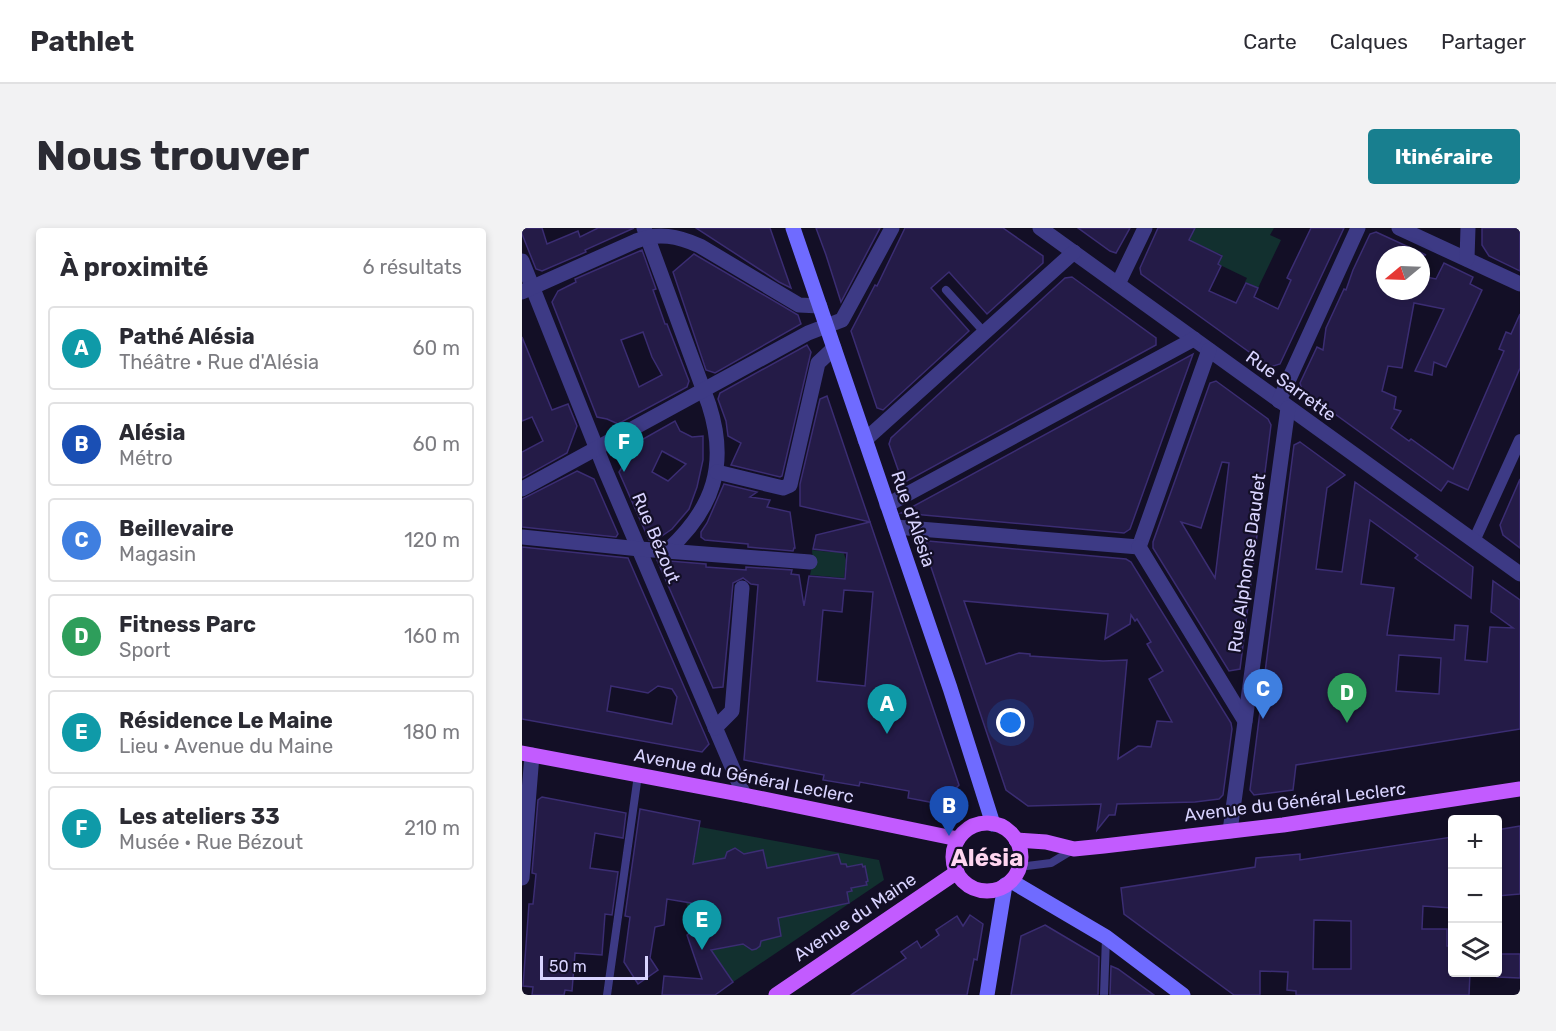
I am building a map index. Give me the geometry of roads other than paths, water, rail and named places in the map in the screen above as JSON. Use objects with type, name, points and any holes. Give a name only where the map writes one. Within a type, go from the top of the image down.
[{"type":"main road","name":"Rue d'Alésia","points":[[793,228],[993,824]]},
{"type":"main road","name":"Avenue du Général Leclerc","points":[[525,754],[744,795],[958,839]]},
{"type":"main road","name":"Avenue du Général Leclerc","points":[[1016,840],[1046,842],[1074,849],[1230,831],[1520,789]]},
{"type":"main road","points":[[987,995],[1008,883],[1019,867],[1021,857],[1016,840],[1005,828],[993,824],[971,827],[958,839],[954,852],[957,872],[966,883],[978,889],[992,890],[1008,883]]},
{"type":"main road","name":"Avenue du Maine","points":[[776,995],[957,872]]},
{"type":"main road","points":[[1008,883],[1106,937],[1183,995]]},
{"type":"street","points":[[522,489],[808,333],[842,320],[892,228]]},
{"type":"street","name":"Rue Sarrette","points":[[1040,228],[1520,574]]},
{"type":"street","points":[[1118,284],[1145,228]]},
{"type":"street","name":"Rue Alphonse Daudet","points":[[1230,831],[1283,404],[1358,228]]},
{"type":"street","points":[[1399,228],[1520,284]]},
{"type":"street","points":[[1467,259],[1468,228]]},
{"type":"street","points":[[527,290],[646,232],[688,241],[700,246],[799,305],[820,306]]},
{"type":"street","points":[[646,232],[704,390],[716,427],[718,450],[717,472],[706,502],[696,519],[668,550]]},
{"type":"street","points":[[866,440],[1074,252]]},
{"type":"street","name":"Rue Bézout","points":[[522,261],[527,290],[597,448],[744,795]]},
{"type":"street","points":[[887,505],[1194,339]]},
{"type":"street","points":[[717,472],[783,488],[789,485],[818,363],[834,348]]},
{"type":"street","points":[[1138,547],[1209,350]]},
{"type":"street","points":[[1474,541],[1520,440]]},
{"type":"street","points":[[895,527],[1138,547]]},
{"type":"street","points":[[522,537],[810,562]]},
{"type":"street","points":[[1138,547],[1245,721]]},
{"type":"street","points":[[716,728],[732,711],[742,588]]},
{"type":"street","points":[[522,878],[525,754]]},
{"type":"lane","points":[[946,290],[985,333]]},
{"type":"lane","points":[[607,995],[638,775]]},
{"type":"lane","name":"Avenue du Général Leclerc","points":[[1019,867],[1051,863],[1074,849]]},
{"type":"lane","points":[[1104,995],[1106,937]]},
{"type":"place","name":"Les ateliers 33","points":[[624,472]]},
{"type":"place","name":"Beillevaire","points":[[1263,719]]},
{"type":"place","name":"Fitness Parc","points":[[1347,723]]},
{"type":"place","name":"Pathé Alésia","points":[[887,734]]},
{"type":"place","name":"Alésia","points":[[949,836]]},
{"type":"place","name":"Résidence Le Maine","points":[[702,950]]},
{"type":"district","name":"Alésia","points":[[987,858]]}]
